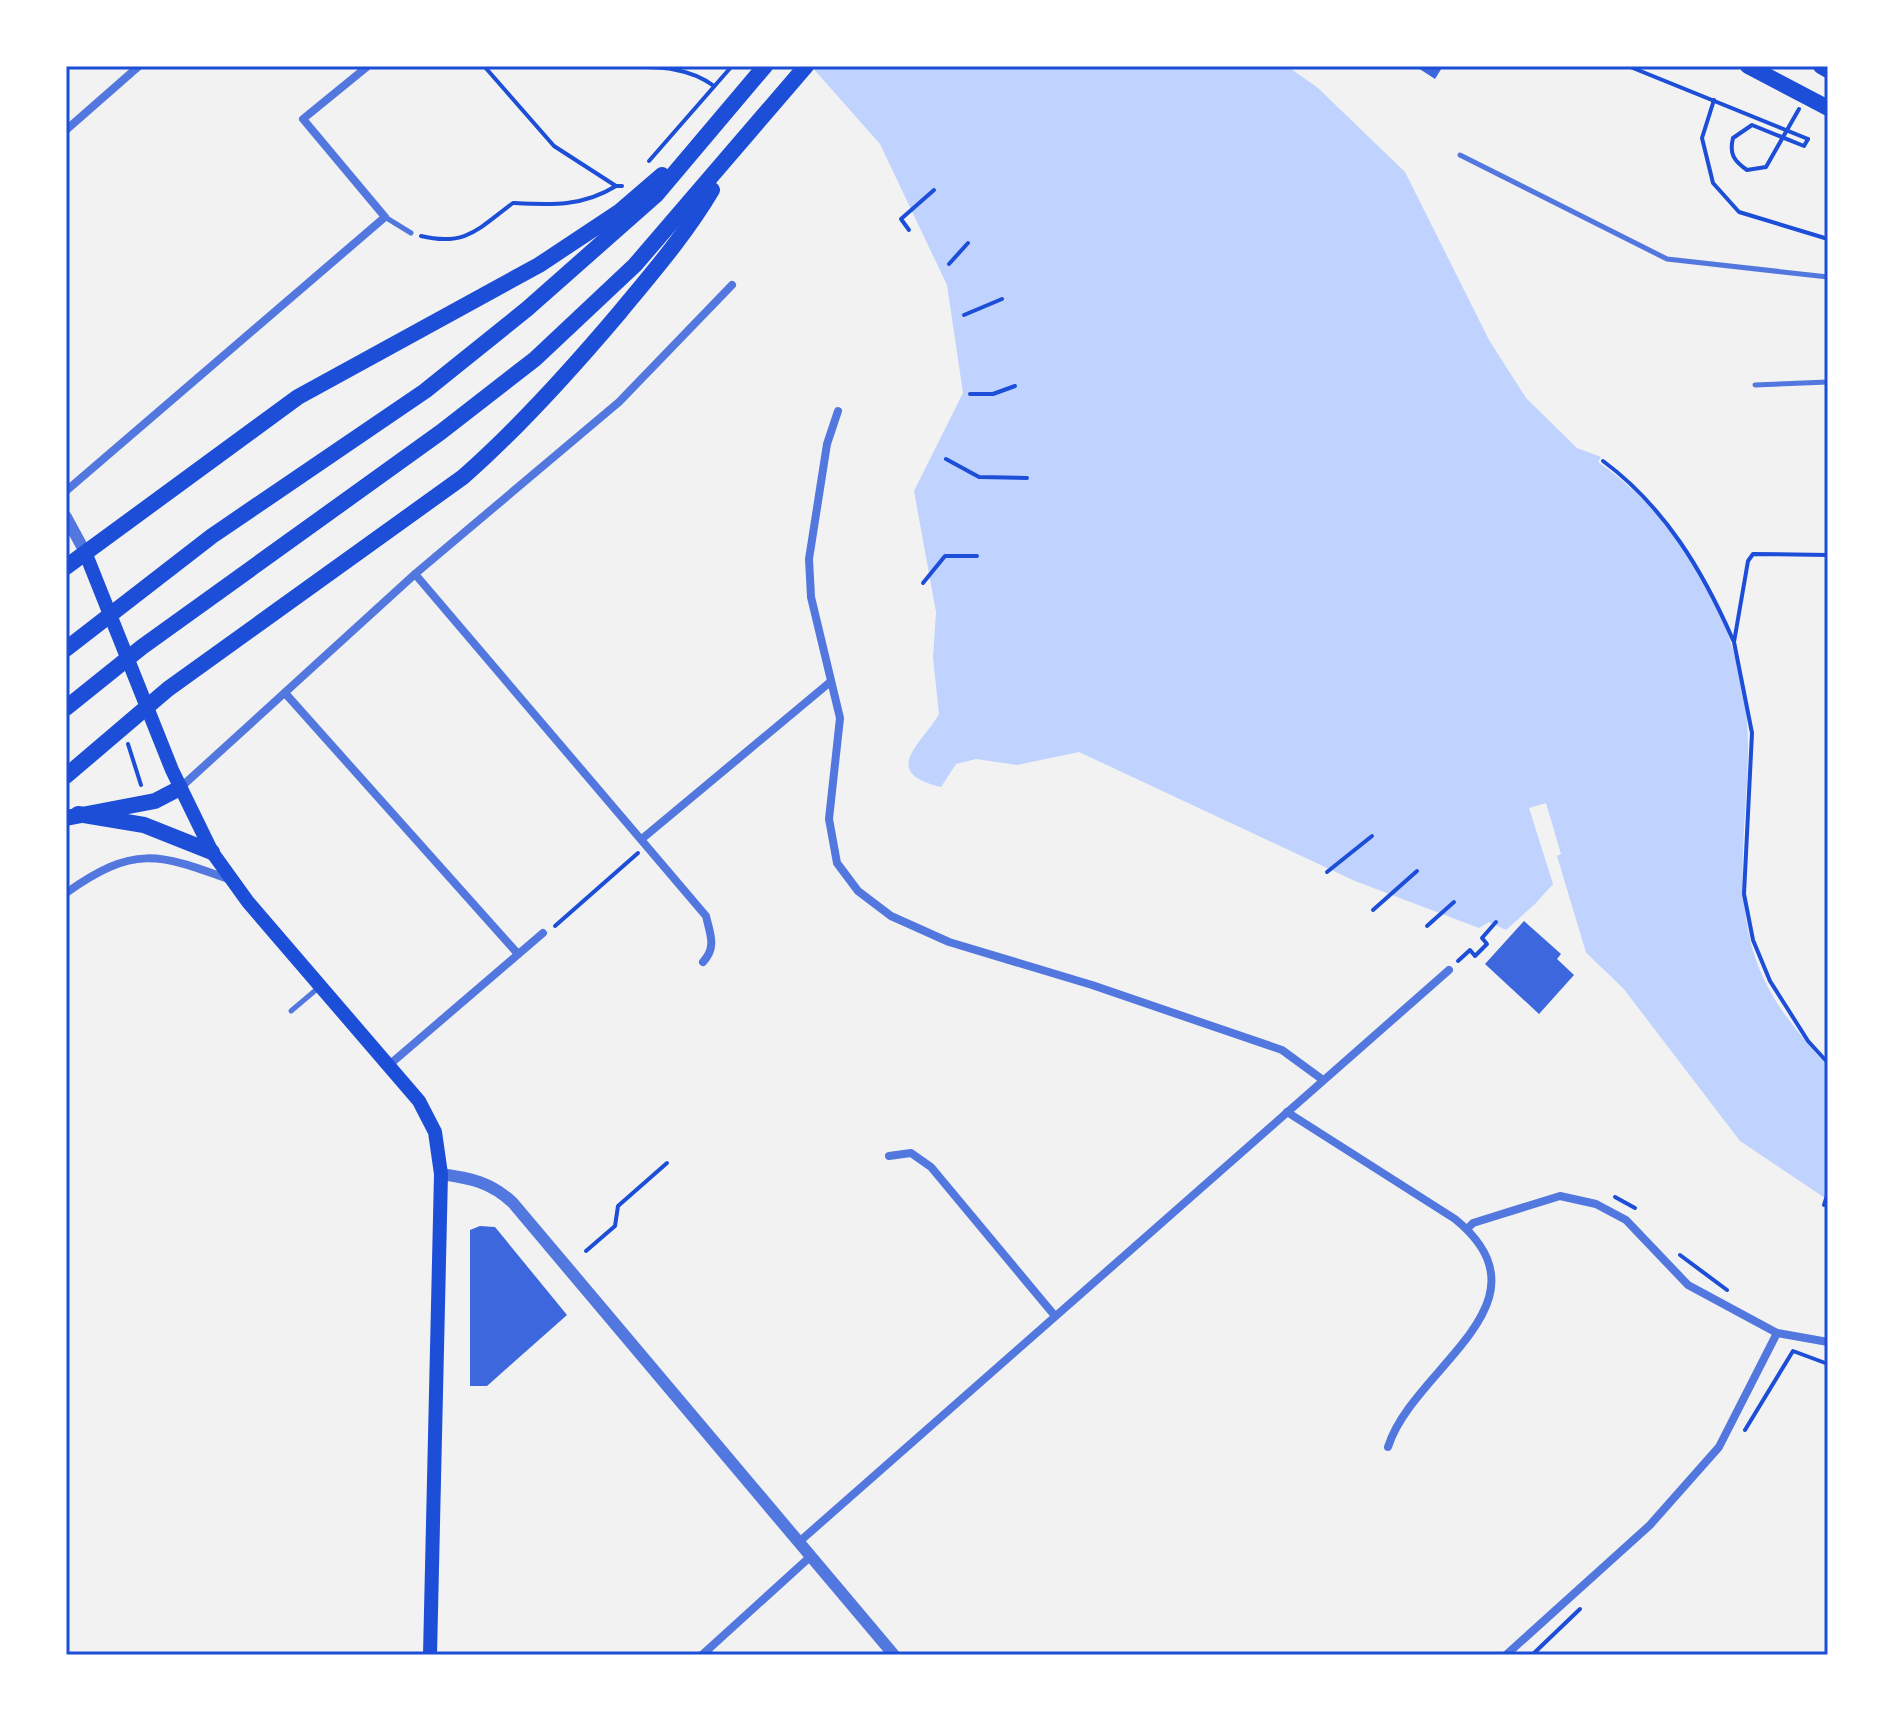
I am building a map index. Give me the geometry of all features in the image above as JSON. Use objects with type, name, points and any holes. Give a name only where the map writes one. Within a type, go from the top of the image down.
[{"type":"main road","points":[[66,649],[212,536],[425,391],[599,249],[656,195],[765,66]]},
{"type":"main road","points":[[66,708],[142,647],[441,432],[535,359],[635,265],[734,154],[806,66]]},
{"type":"main road","points":[[1748,66],[1828,108]]},
{"type":"main road","points":[[1755,66],[1789,87]]},
{"type":"main road","points":[[1821,66],[1828,70]]},
{"type":"main road","points":[[66,567],[298,397],[539,265],[619,212],[709,134]]},
{"type":"main road","points":[[66,776],[144,699],[463,477],[492,452],[568,373],[687,232],[734,154]]},
{"type":"main road","points":[[85,552],[180,788],[212,852],[248,902],[389,1065],[430,1120],[438,1143],[441,1174],[430,1655]]},
{"type":"main road","points":[[72,816],[155,801],[180,788]]},
{"type":"main road","points":[[72,816],[144,825],[212,852]]},
{"type":"street","points":[[66,130],[139,66]]},
{"type":"street","points":[[66,491],[385,217],[303,119],[368,66]]},
{"type":"street","points":[[180,788],[415,574],[619,402],[732,285]]},
{"type":"street","points":[[838,411],[827,444],[809,559],[811,597],[829,683],[840,718],[829,819],[837,863],[858,891],[891,916],[949,942],[1092,985],[1282,1050],[1323,1080]]},
{"type":"street","points":[[66,517],[85,552]]},
{"type":"street","points":[[415,574],[643,838],[706,916],[712,943],[710,954],[703,962]]},
{"type":"street","points":[[643,838],[829,683]]},
{"type":"street","points":[[285,693],[518,954]]},
{"type":"street","points":[[66,893],[115,863],[159,857],[232,880]]},
{"type":"street","points":[[389,1065],[543,933]]},
{"type":"street","points":[[799,1542],[1449,970]]},
{"type":"street","points":[[1287,1112],[1470,1226],[1492,1273],[1491,1301],[1483,1317],[1397,1421],[1388,1447]]},
{"type":"street","points":[[889,1156],[911,1153],[931,1167],[1055,1316]]},
{"type":"street","points":[[441,1174],[478,1179],[513,1203],[894,1655]]},
{"type":"street","points":[[1470,1226],[1560,1196],[1596,1204],[1626,1220],[1688,1285],[1777,1333],[1828,1342]]},
{"type":"street","points":[[1506,1655],[1650,1525],[1719,1447],[1777,1333]]},
{"type":"street","points":[[702,1655],[811,1556]]},
{"type":"lane","points":[[1460,155],[1667,259],[1828,277]]},
{"type":"lane","points":[[385,217],[411,233]]},
{"type":"lane","points":[[1755,385],[1828,382]]},
{"type":"lane","points":[[291,1011],[321,985]]},
{"type":"path","points":[[484,66],[554,146],[616,186]]},
{"type":"path","points":[[601,66],[663,66],[695,74],[716,87]]},
{"type":"path","points":[[646,164],[732,66]]},
{"type":"path","points":[[1628,66],[1808,139],[1804,146],[1752,125],[1733,138],[1730,150],[1736,162],[1747,170],[1766,167],[1774,156]]},
{"type":"path","points":[[1714,100],[1702,138],[1713,183],[1739,212],[1828,239]]},
{"type":"path","points":[[411,233],[443,241],[469,236],[513,203],[559,206],[590,201],[627,181]]},
{"type":"path","points":[[909,230],[901,219],[934,190]]},
{"type":"path","points":[[949,264],[968,243]]},
{"type":"path","points":[[964,315],[1002,299]]},
{"type":"path","points":[[970,394],[993,394],[1015,386]]},
{"type":"path","points":[[946,459],[979,477],[1027,478]]},
{"type":"path","points":[[1603,461],[1630,481],[1675,534],[1709,585],[1734,642],[1752,733],[1744,894],[1753,940],[1786,1009],[1828,1063]]},
{"type":"path","points":[[1734,642],[1748,561],[1753,554],[1828,555]]},
{"type":"path","points":[[923,583],[945,556],[977,556]]},
{"type":"path","points":[[124,735],[141,779],[142,796]]},
{"type":"path","points":[[1327,872],[1372,836]]},
{"type":"path","points":[[543,933],[633,860]]},
{"type":"path","points":[[1373,910],[1417,871]]},
{"type":"path","points":[[1427,926],[1454,902]]},
{"type":"path","points":[[1449,970],[1470,950],[1475,956],[1487,944],[1482,938],[1496,922]]},
{"type":"path","points":[[586,1251],[615,1226],[618,1206],[667,1163]]},
{"type":"path","points":[[1824,1205],[1828,1192]]},
{"type":"path","points":[[1793,1351],[1828,1364]]},
{"type":"water","points":[[811,66],[1287,66],[1318,88],[1405,172],[1489,340],[1526,398],[1577,448],[1601,457],[1598,462],[1631,488],[1661,519],[1686,552],[1726,628],[1746,710],[1748,752],[1743,877],[1747,926],[1759,969],[1775,999],[1828,1067],[1828,1200],[1740,1141],[1623,988],[1535,904],[1506,930],[1489,922],[1479,928],[1355,881],[1079,752],[1017,765],[976,759],[956,764],[941,787],[922,781],[912,773],[910,756],[939,714],[933,658],[936,612],[914,491],[963,393],[947,285],[880,144]]},
{"type":"pier","points":[[1546,803],[1561,854],[1557,856],[1587,956],[1535,904],[1553,884],[1529,808]]},
{"type":"building","points":[[1415,66],[1443,66],[1435,79]]},
{"type":"building","points":[[1524,921],[1561,954],[1557,959],[1574,975],[1539,1014],[1485,964]]},
{"type":"building","points":[[480,1226],[495,1227],[567,1315],[487,1386],[470,1386],[470,1230]]}]
